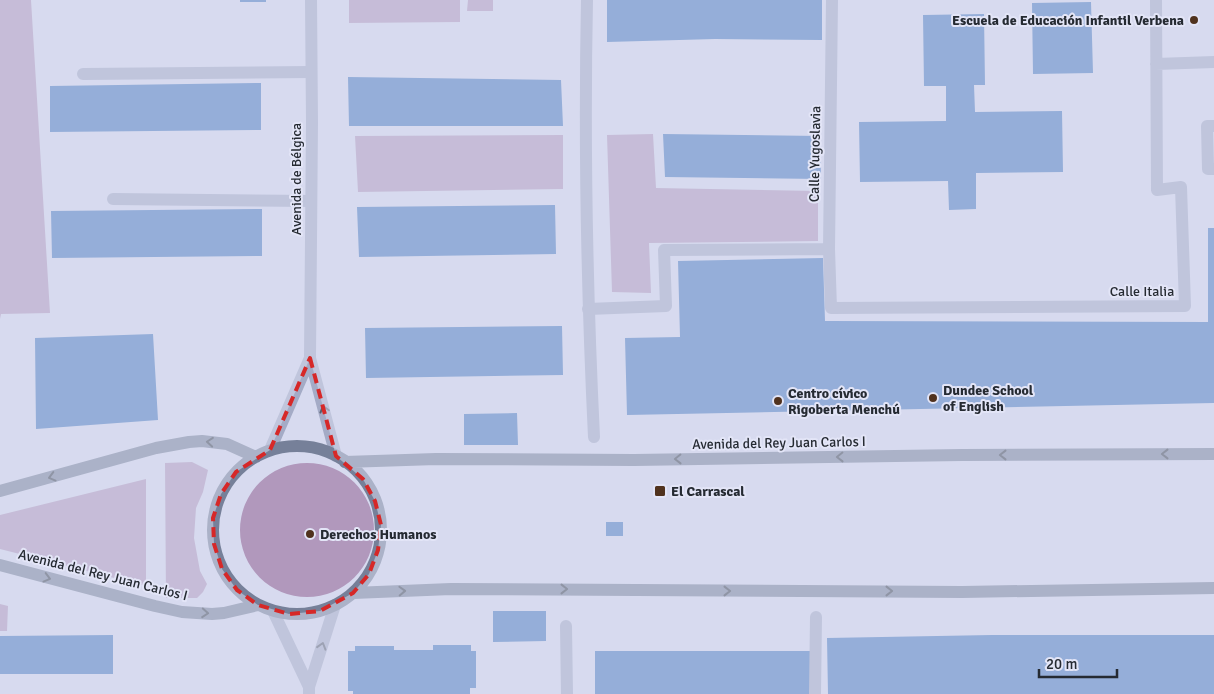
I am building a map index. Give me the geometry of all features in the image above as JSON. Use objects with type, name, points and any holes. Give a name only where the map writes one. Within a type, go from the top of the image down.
[{"type":"main road","points":[[0,492],[156,448],[189,442],[202,441],[227,444],[256,457]]},
{"type":"main road","points":[[286,447],[304,447],[320,450],[341,459],[363,479],[376,501],[381,525],[378,550],[369,574],[353,593],[335,605],[320,611],[305,614],[288,614],[258,605],[237,590],[222,569],[214,544],[213,518],[221,494],[236,472],[256,457],[270,450],[286,447]]},
{"type":"main road","name":"Avenida del Rey Juan Carlos I","points":[[341,459],[634,460],[962,455],[1214,454]]},
{"type":"main road","name":"Avenida del Rey Juan Carlos I","points":[[0,565],[182,612],[224,613],[258,605]]},
{"type":"main road","points":[[353,593],[451,589],[962,592],[1214,588]]},
{"type":"street","name":"Avenida de Bélgica","points":[[310,358],[311,0]]},
{"type":"street","points":[[587,0],[588,309],[594,437]]},
{"type":"street","name":"Calle Yugoslavia","points":[[831,308],[829,249],[832,0]]},
{"type":"street","name":"Calle Italia","points":[[831,308],[1185,306],[1181,187],[1157,190],[1156,0]]},
{"type":"street","points":[[1156,64],[1214,62]]},
{"type":"street","points":[[83,74],[312,72]]},
{"type":"street","points":[[1214,126],[1207,126],[1208,169],[1214,169]]},
{"type":"street","points":[[113,200],[311,200]]},
{"type":"street","points":[[588,309],[666,306],[664,250],[829,249]]},
{"type":"street","points":[[270,450],[310,358]]},
{"type":"street","points":[[310,358],[341,459]]},
{"type":"street","points":[[309,691],[335,605]]},
{"type":"street","points":[[273,611],[309,691]]},
{"type":"street","points":[[815,694],[816,617]]},
{"type":"street","points":[[566,626],[567,694]]},
{"type":"highlighted area","points":[[310,358],[336,456],[363,479],[375,501],[381,525],[378,550],[369,574],[353,593],[320,611],[289,614],[258,605],[237,590],[222,569],[214,544],[213,518],[221,494],[236,472],[270,450]]},
{"type":"shaded area","points":[[0,0],[31,0],[50,313],[1,314],[0,319]]},
{"type":"shaded area","points":[[349,0],[460,0],[460,22],[349,23]]},
{"type":"shaded area","points":[[468,0],[493,0],[493,11],[467,11]]},
{"type":"shaded area","points":[[653,134],[656,188],[818,191],[818,241],[649,243],[651,293],[612,292],[607,135]]},
{"type":"shaded area","points":[[563,135],[563,189],[358,192],[355,136]]},
{"type":"shaded area","points":[[192,462],[208,470],[203,492],[196,508],[194,538],[200,571],[207,584],[197,598],[166,598],[165,463]]},
{"type":"shaded area","points":[[307,463],[333,468],[344,474],[354,483],[363,493],[369,504],[374,530],[369,556],[363,567],[354,577],[344,586],[333,592],[307,597],[281,592],[270,586],[260,577],[251,567],[245,556],[240,530],[245,504],[251,493],[260,483],[270,474],[281,468]]},
{"type":"shaded area","points":[[146,479],[146,586],[0,549],[0,515]]},
{"type":"shaded area","points":[[0,604],[8,606],[7,631],[0,631]]},
{"type":"building","points":[[240,0],[266,0],[266,2],[240,2]]},
{"type":"building","points":[[607,0],[822,0],[822,40],[715,39],[607,42]]},
{"type":"building","points":[[1091,2],[1093,73],[1033,74],[1032,3]]},
{"type":"building","points":[[984,14],[985,85],[974,85],[975,112],[1062,111],[1063,172],[976,173],[976,209],[949,210],[948,181],[860,182],[859,122],[946,121],[946,86],[924,86],[923,15]]},
{"type":"building","points":[[348,77],[561,80],[563,126],[349,126]]},
{"type":"building","points":[[261,83],[261,130],[50,132],[50,86]]},
{"type":"building","points":[[663,134],[820,136],[821,179],[665,177]]},
{"type":"building","points":[[555,205],[556,254],[359,257],[357,207]]},
{"type":"building","points":[[262,209],[262,256],[52,258],[51,211]]},
{"type":"building","points":[[1208,228],[1214,228],[1214,403],[627,415],[625,338],[680,337],[678,261],[823,258],[825,321],[1208,322]]},
{"type":"building","points":[[562,326],[563,375],[366,378],[365,328]]},
{"type":"building","points":[[153,334],[158,420],[36,429],[35,338]]},
{"type":"building","points":[[517,413],[518,445],[464,445],[464,414]]},
{"type":"building","points":[[606,522],[623,522],[623,536],[606,536]]},
{"type":"building","points":[[493,611],[546,611],[546,641],[493,642]]},
{"type":"building","points":[[113,635],[113,674],[0,674],[0,636]]},
{"type":"building","points":[[992,635],[1214,635],[1214,694],[828,694],[827,638]]},
{"type":"building","points":[[433,645],[471,645],[471,651],[476,651],[476,688],[470,688],[470,694],[353,694],[353,691],[348,691],[348,651],[355,651],[355,646],[394,646],[394,650],[433,650]]},
{"type":"building","points":[[595,651],[810,651],[810,694],[595,694]]},
{"type":"place","name":"Escuela de Educación Infantil Verbena","points":[[1194,20]]},
{"type":"place","name":"Dundee School of English","points":[[933,398]]},
{"type":"place","name":"Centro cívico Rigoberta Menchú","points":[[778,401]]},
{"type":"place","name":"El Carrascal","points":[[660,491]]},
{"type":"place","name":"Derechos Humanos","points":[[310,534]]}]
